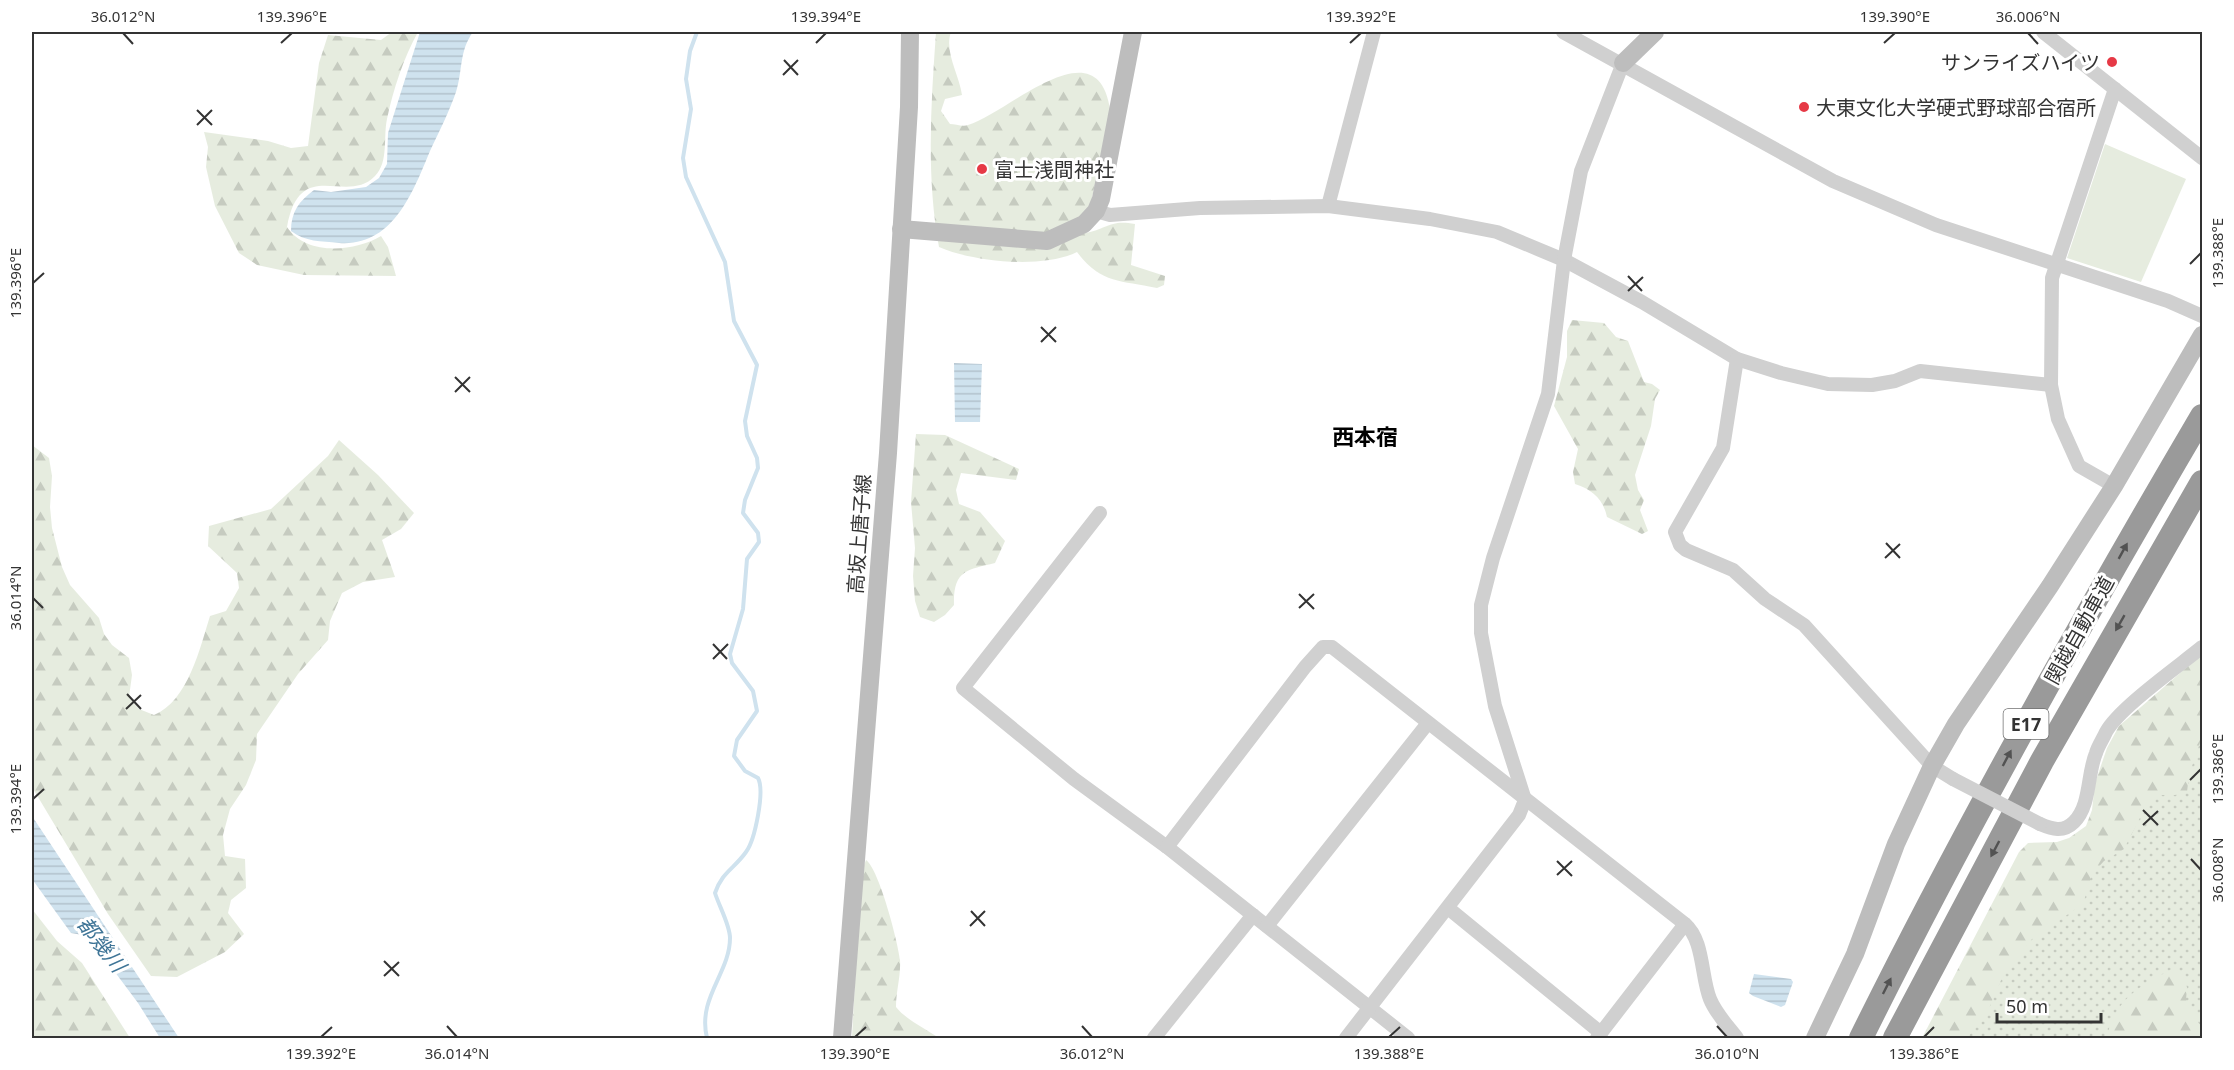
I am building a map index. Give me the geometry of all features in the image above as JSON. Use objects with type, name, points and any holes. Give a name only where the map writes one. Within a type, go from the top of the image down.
[{"type":"highway","name":"関越自動車道","points":[[1862,1038],[2013,748],[2128,542],[2202,416]]},
{"type":"highway","name":"関越自動車道","points":[[1895,1038],[2042,761],[2202,482]]},
{"type":"street","name":"高坂上唐子線","points":[[842,1038],[888,453],[910,32]]},
{"type":"street","points":[[901,229],[1047,241],[1073,231],[1091,219],[1096,211],[1104,185],[1133,32]]},
{"type":"street","points":[[1328,206],[1374,32]]},
{"type":"street","points":[[1563,32],[1623,63],[1833,182],[1935,225],[2168,301],[2202,316]]},
{"type":"street","points":[[1346,1038],[1520,815],[1525,800],[1495,706],[1481,633],[1481,604],[1493,558],[1548,394],[1564,260],[1581,171],[1623,63],[1655,32]]},
{"type":"street","points":[[2043,32],[2202,158]]},
{"type":"street","points":[[2114,486],[2079,466],[2058,419],[2051,384],[2052,278],[2115,89]]},
{"type":"street","points":[[1096,211],[1110,215],[1200,208],[1328,206],[1430,219],[1497,232],[1564,260],[1642,302],[1737,359],[1781,373],[1828,384],[1872,385],[1895,381],[1920,371],[2051,384]]},
{"type":"street","points":[[1815,1038],[1855,954],[1892,854],[1932,766],[1956,724],[2050,586],[2114,486],[2202,335]]},
{"type":"street","points":[[1737,359],[1722,448],[1675,532],[1676,538],[1686,550],[1733,570],[1764,599],[1804,625],[1932,766],[1953,779],[2040,824],[2059,830],[2066,829],[2075,822],[2089,785],[2095,754],[2108,729],[2142,695],[2202,646]]},
{"type":"street","points":[[1100,513],[963,688],[1074,778],[1167,847],[1408,1038]]},
{"type":"street","points":[[1167,847],[1305,667],[1323,647],[1332,646],[1691,929],[1711,1000],[1737,1038]]},
{"type":"street","points":[[1267,926],[1428,723]]},
{"type":"street","points":[[1448,908],[1599,1036],[1685,924]]},
{"type":"street","points":[[1154,1038],[1253,915]]},
{"type":"green space","points":[[392,32],[418,32],[392,97],[386,126],[384,157],[379,170],[375,176],[363,184],[313,187],[302,193],[293,205],[287,227],[295,236],[318,247],[344,248],[381,236],[388,247],[396,276],[304,275],[257,265],[239,253],[215,206],[206,167],[208,147],[204,132],[268,141],[291,148],[308,146],[319,63],[328,35],[381,40]]},
{"type":"green space","points":[[936,32],[951,32],[949,47],[962,95],[945,99],[941,111],[950,124],[968,125],[985,118],[1049,81],[1070,74],[1088,74],[1102,85],[1110,109],[1085,233],[1114,224],[1135,224],[1131,265],[1165,276],[1164,285],[1157,288],[1112,279],[1094,270],[1077,252],[1046,260],[1008,262],[970,256],[939,247],[931,166],[931,113]]},
{"type":"green space","points":[[2105,144],[2186,179],[2141,282],[2067,258]]},
{"type":"green space","points":[[1572,320],[1604,323],[1616,337],[1628,341],[1644,382],[1660,390],[1655,399],[1651,426],[1635,475],[1638,490],[1644,500],[1640,510],[1648,531],[1642,534],[1607,517],[1603,505],[1596,496],[1575,484],[1573,472],[1578,449],[1554,406],[1567,357],[1567,331]]},
{"type":"green space","points":[[916,434],[945,435],[1019,469],[1016,480],[961,473],[956,490],[959,504],[980,512],[1005,541],[995,563],[969,570],[959,578],[954,593],[954,605],[934,622],[920,617],[915,601],[913,576],[915,548],[911,502]]},
{"type":"green space","points":[[339,440],[378,475],[414,513],[401,529],[382,540],[395,577],[363,582],[342,593],[330,621],[328,640],[298,674],[257,734],[256,760],[246,785],[230,809],[223,835],[225,856],[245,859],[246,888],[231,900],[228,913],[244,934],[225,952],[177,977],[151,976],[108,914],[32,787],[32,445],[49,458],[52,476],[50,507],[52,528],[62,567],[70,585],[99,618],[104,634],[112,645],[129,658],[132,675],[129,697],[139,709],[154,715],[176,698],[197,658],[210,616],[226,611],[239,588],[237,573],[208,546],[209,526],[271,509],[328,456]]},
{"type":"green space","points":[[2202,654],[2202,737],[2189,775],[2187,792],[2157,795],[2146,806],[2124,849],[2104,861],[2092,874],[2083,904],[2032,939],[2002,978],[1986,1015],[1967,1038],[1922,1038],[2019,852],[2028,843],[2057,842],[2069,838],[2086,826],[2092,810],[2095,783],[2107,748],[2119,726]]},
{"type":"green space","points":[[2202,699],[2202,1038],[1959,1038],[1985,985]]},
{"type":"green space","points":[[866,860],[877,877],[882,891],[900,960],[896,1007],[910,1020],[939,1038],[852,1037],[861,873]]},
{"type":"green space","points":[[32,909],[57,941],[82,963],[130,1038],[32,1038]]},
{"type":"green space","points":[[2176,967],[2187,987],[2186,1000],[2202,1029],[2202,1038],[2103,1038],[2107,1036],[2117,1011],[2132,994]]},
{"type":"water","points":[[420,32],[473,32],[465,46],[453,99],[408,199],[387,226],[374,236],[358,242],[320,241],[296,235],[291,231],[294,213],[304,198],[314,190],[331,192],[366,187],[379,178],[387,164],[388,133]]},
{"type":"water","points":[[954,363],[982,364],[980,422],[955,422]]},
{"type":"water","name":"都幾川","points":[[32,816],[179,1038],[160,1038],[138,1003],[88,936],[71,933],[32,879]]},
{"type":"water","points":[[1754,974],[1791,979],[1793,982],[1785,1005],[1781,1007],[1749,993]]},
{"type":"waterway","points":[[697,32],[690,51],[686,79],[691,109],[683,158],[686,177],[725,262],[734,321],[757,365],[745,421],[747,436],[757,458],[758,468],[745,500],[743,513],[758,533],[759,542],[747,559],[743,609],[730,654],[732,663],[753,691],[757,711],[737,740],[734,756],[745,771],[758,778],[760,804],[756,827],[746,852],[721,880],[715,893],[730,938],[729,951],[706,1010],[707,1038]]},
{"type":"place","name":"サンライズハイツ","points":[[2112,62]]},
{"type":"place","name":"大東文化大学硬式野球部合宿所","points":[[1804,107]]},
{"type":"place","name":"富士浅間神社","points":[[982,169]]},
{"type":"district","name":"西本宿","points":[[1365,436]]}]
